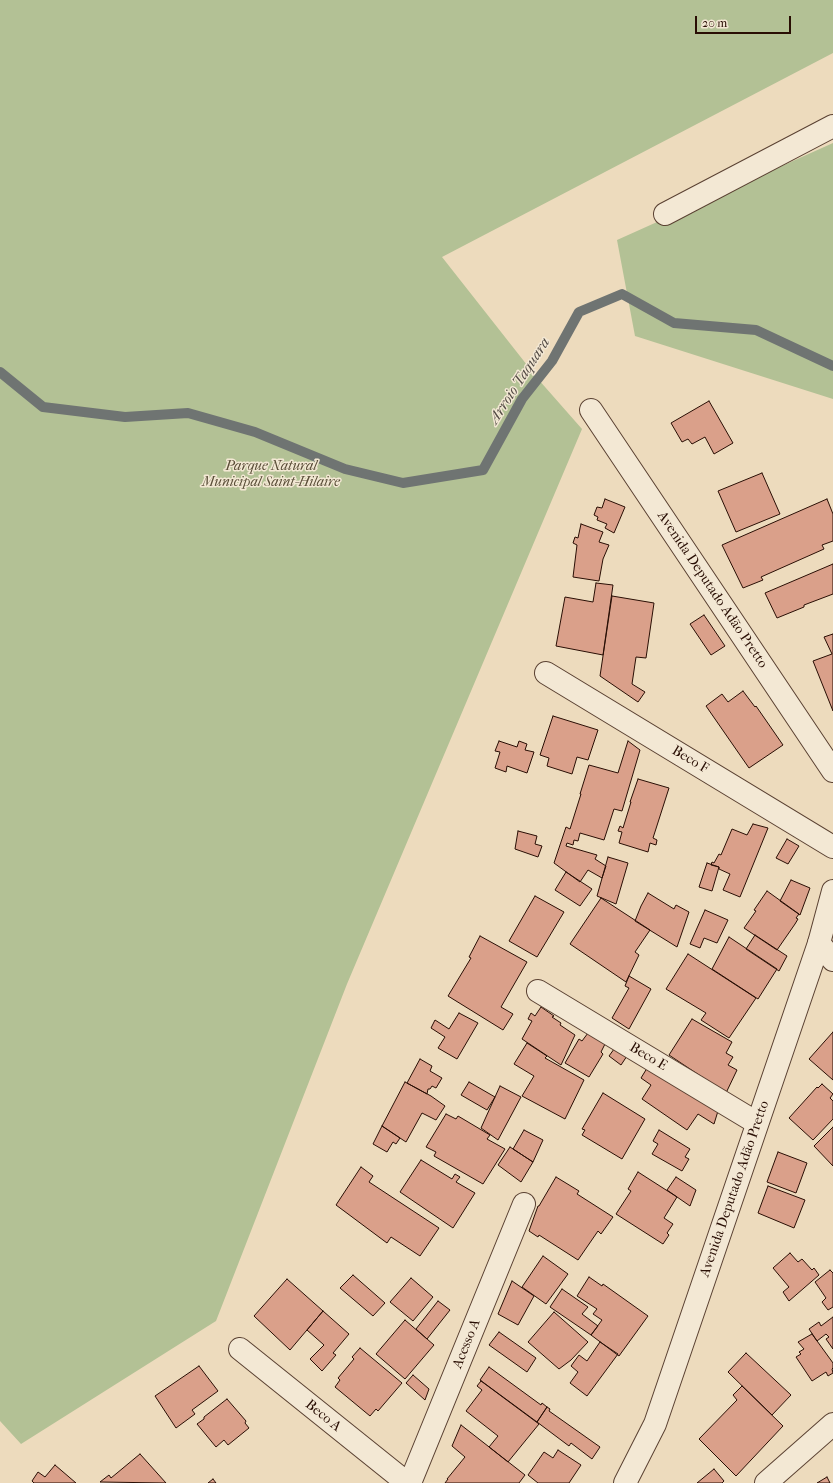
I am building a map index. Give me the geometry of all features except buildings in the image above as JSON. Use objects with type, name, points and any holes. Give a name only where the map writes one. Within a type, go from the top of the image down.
[{"type":"street","points":[[665,214],[833,126]]},
{"type":"street","name":"Avenida Deputado Adão Pretto","points":[[591,410],[833,771]]},
{"type":"street","name":"Beco F","points":[[546,673],[833,847]]},
{"type":"street","name":"Avenida Deputado Adão Pretto","points":[[625,1483],[655,1424],[819,942],[833,891]]},
{"type":"street","points":[[819,942],[833,960]]},
{"type":"street","name":"Beco E","points":[[538,990],[757,1123]]},
{"type":"street","name":"Acesso A","points":[[410,1483],[524,1204]]},
{"type":"street","name":"Beco A","points":[[240,1349],[407,1483]]},
{"type":"street","points":[[766,1483],[833,1424]]},
{"type":"green space","name":"Parque Natural Municipal Saint-Hilaire","points":[[0,0],[833,0],[833,53],[442,257],[538,379],[582,429],[347,984],[216,1321],[21,1444],[0,1421]]},
{"type":"green space","points":[[833,143],[833,399],[635,336],[617,240]]},
{"type":"waterway","name":"Arroio Taquara","points":[[0,372],[43,407],[125,417],[188,413],[255,432],[345,469],[403,483],[483,470],[522,399],[552,361],[579,312],[622,294],[674,323],[756,330],[833,366]]}]
